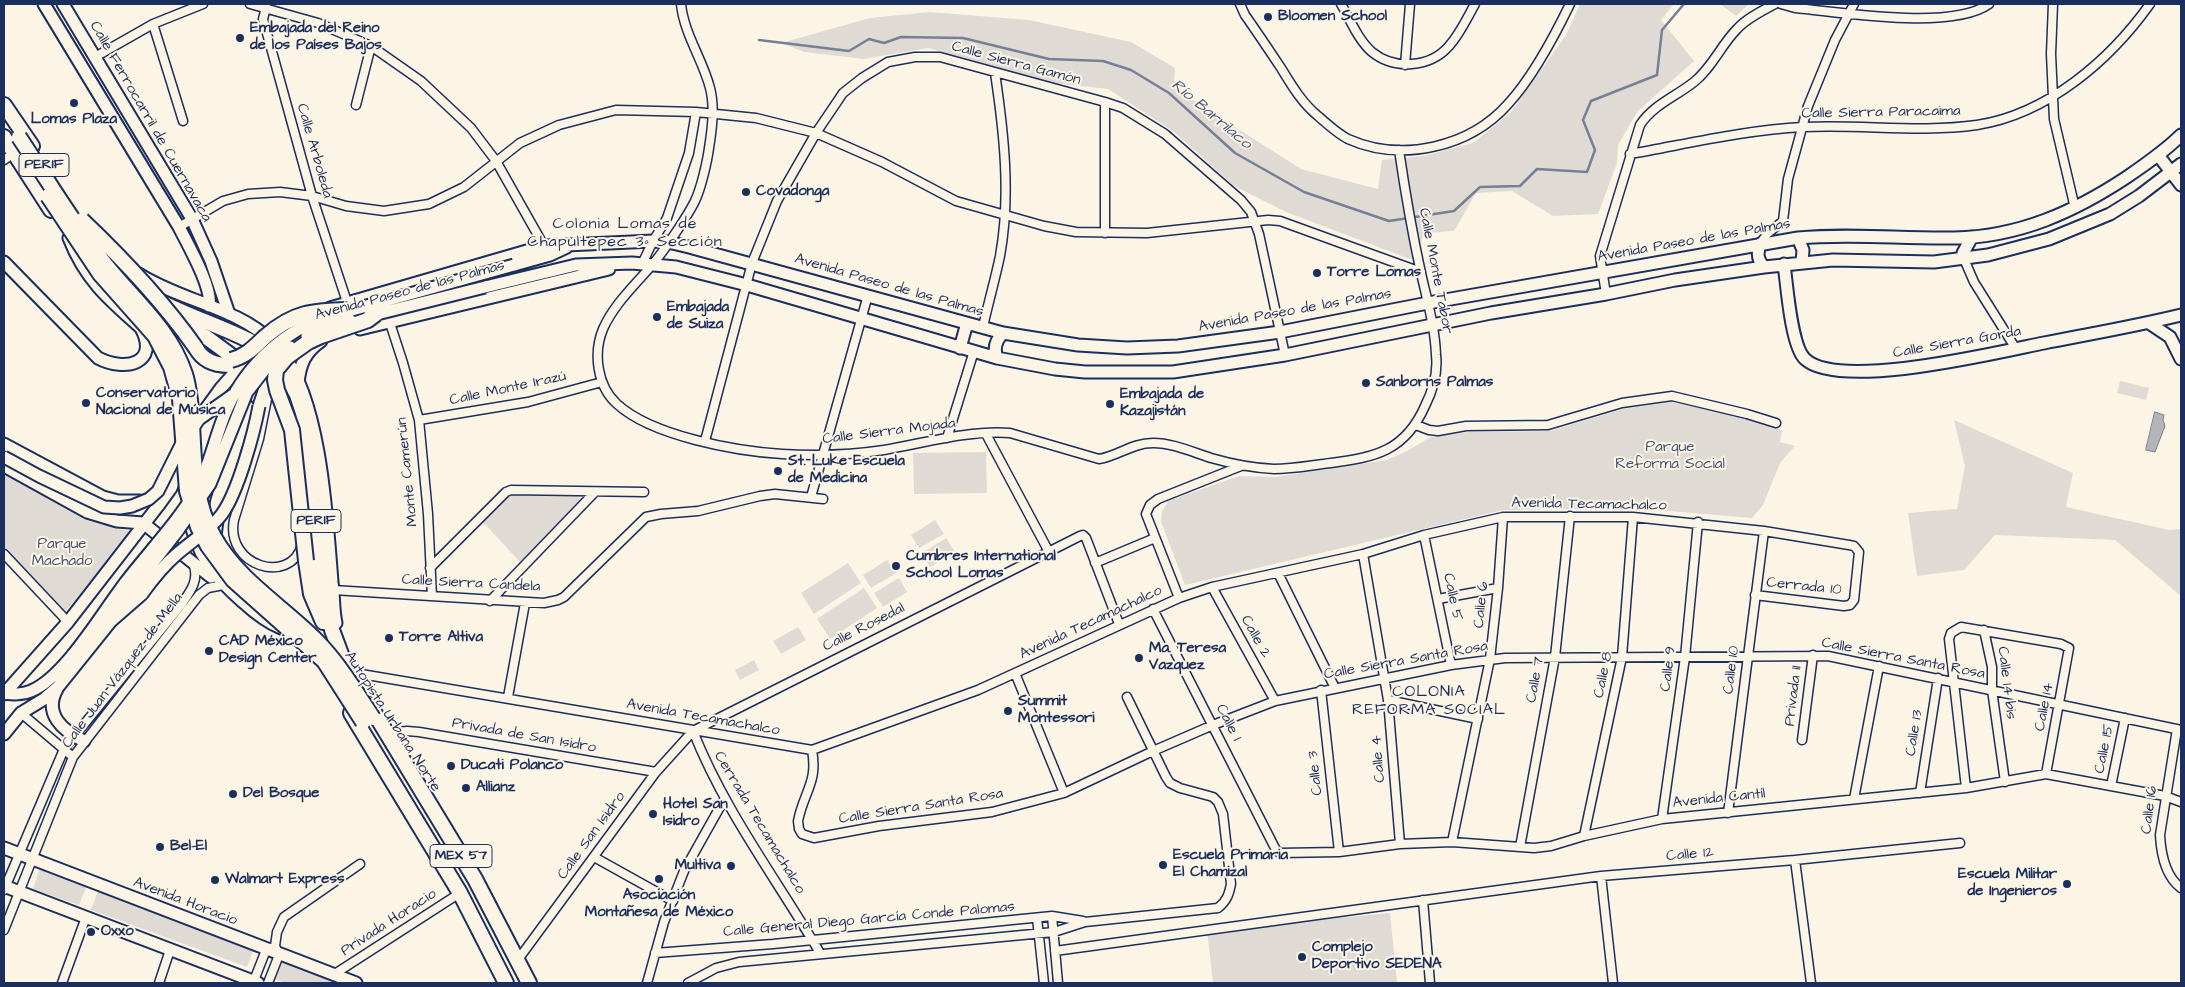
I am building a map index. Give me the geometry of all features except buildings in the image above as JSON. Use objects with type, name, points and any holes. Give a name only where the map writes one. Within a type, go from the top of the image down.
[{"type":"highway","name":"PERIF","points":[[4,105],[111,263],[144,293],[166,305],[252,342]]},
{"type":"highway","name":"Autopista Urbana Norte","points":[[4,113],[106,265],[154,318],[175,350],[185,374],[190,395],[198,493],[206,520],[215,539],[237,570],[314,638],[347,671],[444,833],[524,983]]},
{"type":"highway","name":"Autopista Urbana Norte","points":[[4,130],[92,263],[155,336],[171,366],[180,399],[187,491],[198,527],[208,546],[233,580],[324,661],[460,881],[513,983]]},
{"type":"highway","name":"PERIF","points":[[4,137],[9,157],[91,266],[123,294],[161,318],[206,337],[233,358]]},
{"type":"highway","points":[[62,201],[132,270],[174,317],[205,359],[220,364],[234,364],[252,357],[298,320],[343,308]]},
{"type":"highway","points":[[196,348],[204,356],[213,360],[237,358],[247,354],[280,325],[295,316],[317,310],[343,308]]},
{"type":"highway","points":[[347,671],[340,653],[320,615],[309,585],[292,430],[277,390],[275,375],[282,362],[308,342],[368,320],[383,317]]},
{"type":"highway","points":[[281,360],[280,390],[296,424],[306,524],[321,565]]},
{"type":"highway","name":"PERIF","points":[[293,380],[303,413],[326,610],[347,671]]},
{"type":"highway","points":[[255,403],[216,513],[214,547],[223,572],[234,588],[281,628]]},
{"type":"highway","name":"MEX 57","points":[[281,628],[301,646],[328,676],[460,893],[506,983]]},
{"type":"highway","name":"MEX 57","points":[[347,671],[388,733],[475,879],[529,983]]},
{"type":"main road","name":"Calle Ferrocarril de Cuernavaca","points":[[44,4],[198,264],[208,295],[209,306]]},
{"type":"main road","name":"Calle Ferrocarril de Cuernavaca","points":[[63,4],[192,219],[211,262],[228,314]]},
{"type":"main road","points":[[67,41],[80,32]]},
{"type":"main road","name":"Avenida Paseo de las Palmas","points":[[235,394],[248,372],[272,348],[305,325],[343,308],[544,246],[653,240],[668,242],[752,263],[1003,333],[1078,345],[1127,348],[1178,346],[1280,332],[1428,303],[1798,238],[1857,235],[1920,238],[1972,237],[2017,230],[2045,222],[2076,208],[2158,155],[2181,135]]},
{"type":"main road","points":[[2158,155],[2181,185]]},
{"type":"main road","name":"Avenida Paseo de las Palmas","points":[[281,360],[324,340],[383,317],[485,287],[576,264],[642,264],[676,267],[747,285],[997,358],[1055,369],[1129,373],[1173,372],[1285,355],[1432,324],[1675,280],[1784,264],[1864,260],[1934,262],[1964,259],[2014,249],[2080,227],[2110,214],[2139,196],[2181,164]]},
{"type":"main road","points":[[84,225],[109,252],[145,278],[177,294],[247,323],[272,341],[293,380],[312,423],[326,511],[335,620],[347,671]]},
{"type":"main road","points":[[1964,259],[1964,253],[1972,237]]},
{"type":"main road","points":[[69,238],[81,265],[92,281],[106,298],[141,328],[159,350],[172,383],[178,423],[180,465],[193,537],[204,559],[223,585]]},
{"type":"main road","points":[[1798,238],[1803,250],[1802,262]]},
{"type":"main road","points":[[1760,244],[1758,256],[1764,267]]},
{"type":"main road","name":"Avenida Paseo de las Palmas","points":[[272,341],[286,325],[295,319],[514,265],[550,255],[574,245]]},
{"type":"main road","points":[[4,262],[98,358],[105,362],[125,366],[139,360],[144,354],[146,346],[141,328]]},
{"type":"main road","name":"Avenida Paseo de las Palmas","points":[[133,588],[179,529],[210,484],[242,400],[261,373],[282,354],[309,335],[331,325],[383,317],[642,264]]},
{"type":"main road","name":"Calle Sierra Gorda","points":[[1784,264],[1796,344],[1803,357],[1816,366],[1856,371],[1912,368],[2181,316]]},
{"type":"main road","points":[[316,313],[310,321],[309,332],[317,339],[324,340]]},
{"type":"main road","points":[[4,693],[68,622],[171,488],[193,431],[214,398],[228,381],[272,341],[316,313]]},
{"type":"main road","points":[[2170,337],[2171,330],[2181,316]]},
{"type":"main road","points":[[247,323],[267,328],[286,325]]},
{"type":"main road","points":[[960,348],[967,323]]},
{"type":"main road","points":[[2149,323],[2170,337],[2181,360]]},
{"type":"main road","points":[[997,358],[995,348],[998,338],[1003,333]]},
{"type":"main road","points":[[293,380],[300,370],[304,357],[324,340]]},
{"type":"main road","points":[[214,398],[227,389],[272,341]]},
{"type":"main road","points":[[4,693],[28,692],[52,676],[133,588],[206,531],[222,514],[236,486],[254,428],[255,403],[272,341]]},
{"type":"main road","points":[[4,734],[21,713],[44,700],[58,688],[111,621],[133,588],[196,490],[205,472],[224,417],[235,394],[237,378],[252,357]]},
{"type":"main road","points":[[255,403],[281,360]]},
{"type":"main road","points":[[228,381],[243,370]]},
{"type":"main road","points":[[4,457],[104,507],[120,508],[132,506],[149,499],[158,491],[181,445],[198,419],[235,394]]},
{"type":"main road","points":[[4,444],[69,480],[110,499],[126,502],[142,501],[158,496],[171,488]]},
{"type":"main road","points":[[4,466],[87,512],[117,521],[143,523],[223,585],[260,618],[281,628]]},
{"type":"main road","points":[[58,688],[53,704],[54,715],[60,726],[79,738]]},
{"type":"main road","name":"Avenida Horacio","points":[[4,848],[356,983]]},
{"type":"main road","points":[[4,887],[255,983]]},
{"type":"street","points":[[95,57],[153,24],[202,4]]},
{"type":"street","points":[[250,4],[318,23],[370,46],[420,81],[471,128],[496,161],[544,246]]},
{"type":"street","name":"Calle Sierra Mojada","points":[[642,264],[668,242],[695,201],[709,149],[712,114],[710,88],[694,50],[681,4]]},
{"type":"street","points":[[1233,4],[1245,15]]},
{"type":"street","points":[[1240,4],[1245,15],[1301,100],[1317,116],[1347,138],[1372,147],[1412,151],[1431,147],[1469,134],[1483,127],[1508,104],[1525,82],[1570,4]]},
{"type":"street","points":[[1341,4],[1361,39],[1372,52],[1389,61],[1405,65],[1421,63],[1436,56],[1448,47],[1475,4]]},
{"type":"street","points":[[1405,65],[1410,4]]},
{"type":"street","points":[[1606,294],[1600,256],[1640,125],[1647,115],[1694,82],[1718,55],[1736,29],[1747,20],[1776,4]]},
{"type":"street","points":[[1781,4],[1795,8],[1904,17],[1957,15],[1989,4]]},
{"type":"street","points":[[1760,244],[1767,234],[1783,221],[1788,179],[1802,127],[1820,76],[1848,12],[1854,4]]},
{"type":"street","points":[[2053,4],[2051,54],[2054,119],[2076,208]]},
{"type":"street","name":"Calle Sierra Paracaima","points":[[1630,154],[1773,130],[1802,127],[1941,128],[1978,124],[2017,115],[2052,96],[2080,77],[2108,53],[2150,4]]},
{"type":"street","name":"Calle Arboleda","points":[[268,9],[264,11],[263,19],[343,308]]},
{"type":"street","points":[[153,24],[184,121]]},
{"type":"street","points":[[356,105],[370,46]]},
{"type":"street","name":"Calle Sierra Gamón","points":[[705,441],[752,263],[777,201],[816,132],[843,93],[862,78],[888,62],[940,57],[1123,108],[1165,134],[1241,200],[1255,220]]},
{"type":"street","points":[[983,327],[1000,256],[1005,216],[1005,137],[995,73]]},
{"type":"street","points":[[1105,102],[1105,233]]},
{"type":"street","points":[[178,228],[223,202],[248,194],[280,192],[312,196],[346,206],[384,211],[429,204],[464,187],[520,143],[559,124],[616,110],[696,112],[756,118],[816,132],[882,162],[956,201],[1005,216],[1076,232],[1105,233],[1176,230],[1255,220],[1280,221],[1421,272]]},
{"type":"street","name":"Calle Sierra Mojada","points":[[696,112],[690,153],[667,218],[653,240],[634,283],[603,328],[598,344],[598,366],[602,382],[615,403],[633,416],[661,429],[729,447],[780,454],[822,455],[882,450],[947,438],[1010,433],[1099,459],[1106,458],[1133,445],[1171,444],[1241,466],[1277,469],[1358,459],[1384,451],[1410,434],[1416,425]]},
{"type":"street","name":"Calle Monte Tabor","points":[[1399,150],[1437,356],[1435,378],[1429,398],[1416,425]]},
{"type":"street","points":[[1255,220],[1285,355]]},
{"type":"street","points":[[1964,259],[1974,282],[2016,349]]},
{"type":"street","points":[[811,497],[868,295]]},
{"type":"street","name":"Monte Camerún","points":[[383,317],[403,363],[419,420],[428,514],[432,596]]},
{"type":"street","points":[[947,438],[974,351]]},
{"type":"street","points":[[281,360],[270,386],[265,415],[233,526],[233,536],[242,555],[248,560],[258,565],[272,567],[288,563],[299,552],[306,524]]},
{"type":"street","name":"Calle Monte Irazú","points":[[419,420],[528,402],[602,382]]},
{"type":"street","points":[[1416,425],[1438,431],[1466,426],[1548,425],[1622,403],[1672,396],[1776,423]]},
{"type":"street","points":[[986,434],[1049,552]]},
{"type":"street","points":[[1179,598],[1146,514],[1150,505],[1158,499],[1241,466]]},
{"type":"street","points":[[430,568],[506,492],[518,489],[644,492]]},
{"type":"street","points":[[490,600],[595,492]]},
{"type":"street","name":"Calle Sierra Candela","points":[[333,590],[544,603],[564,597],[646,517],[698,511],[776,494],[823,499]]},
{"type":"street","name":"Calle 7","points":[[1520,847],[1554,657],[1570,516]]},
{"type":"street","name":"Avenida Tecamachalco","points":[[347,671],[812,750],[978,690],[1179,598],[1212,587],[1363,554],[1424,535],[1504,517],[1633,517],[1698,522],[1854,546],[1859,552],[1854,600],[1850,605]]},
{"type":"street","name":"Calle 6","points":[[1452,842],[1490,659],[1504,517]]},
{"type":"street","name":"Calle 8","points":[[1584,836],[1622,657],[1633,517]]},
{"type":"street","name":"Calle 9","points":[[1662,819],[1685,657],[1698,522]]},
{"type":"street","name":"Calle 10","points":[[1728,813],[1764,531]]},
{"type":"street","name":"Calle Rosedal","points":[[692,731],[1083,535],[1086,538],[1095,563]]},
{"type":"street","name":"Calle 5","points":[[1424,535],[1451,665]]},
{"type":"street","points":[[1119,624],[1095,563],[1155,538]]},
{"type":"street","points":[[4,554],[68,622]]},
{"type":"street","name":"Calle 4","points":[[1363,554],[1388,700],[1400,844]]},
{"type":"street","name":"Calle Juan Vázquez de Mella","points":[[185,608],[195,581],[192,562]]},
{"type":"street","points":[[1278,573],[1335,688]]},
{"type":"street","name":"Calle Juan Vázquez de Mella","points":[[4,887],[64,748],[79,738],[185,608],[204,590],[223,585]]},
{"type":"street","name":"Calle 2","points":[[1212,587],[1275,701]]},
{"type":"street","points":[[1438,599],[1498,588]]},
{"type":"street","name":"Cerrada 10","points":[[1755,596],[1844,606],[1850,605]]},
{"type":"street","points":[[508,698],[525,603]]},
{"type":"street","name":"Calle 1","points":[[1153,610],[1276,850]]},
{"type":"street","name":"Calle 14 bis","points":[[1966,788],[1949,639],[1951,633],[1960,627],[1984,630],[1992,667],[1992,690],[2005,782]]},
{"type":"street","name":"Calle 14","points":[[1984,630],[2068,646],[2070,651],[2058,704],[2046,774]]},
{"type":"street","name":"Calle Sierra Santa Rosa","points":[[812,750],[815,766],[814,775],[798,821],[799,829],[808,838],[879,826],[992,812],[1064,793],[1153,751],[1275,701],[1321,690],[1490,659],[1813,655],[1955,681],[2179,730]]},
{"type":"street","name":"Privada 11","points":[[1802,740],[1813,655]]},
{"type":"street","points":[[1854,799],[1880,666]]},
{"type":"street","points":[[1015,673],[1064,793]]},
{"type":"street","name":"Calle 13","points":[[1920,793],[1938,678]]},
{"type":"street","name":"Calle 3","points":[[1321,690],[1339,852]]},
{"type":"street","points":[[1127,697],[1153,751]]},
{"type":"street","points":[[1388,700],[1478,719]]},
{"type":"street","points":[[21,713],[73,757]]},
{"type":"street","name":"Calle 15","points":[[2111,786],[2125,718]]},
{"type":"street","name":"Calle 16","points":[[2179,730],[2165,796],[2160,835],[2161,853],[2169,874],[2181,888]]},
{"type":"street","name":"Calle San Isidro","points":[[517,961],[656,772],[692,731]]},
{"type":"street","name":"Cerrada Tecamachalco","points":[[692,731],[706,765],[820,954]]},
{"type":"street","name":"Privada de San Isidro","points":[[388,733],[420,732],[656,772]]},
{"type":"street","name":"Calle Juan Vázquez de Mella","points":[[4,930],[34,860],[79,738]]},
{"type":"street","name":"Calle General Diego García Conde Palomas","points":[[688,983],[707,972],[727,964],[1054,932],[1085,922],[1218,908],[1225,902],[1230,893],[1231,884],[1222,807],[1213,797],[1180,788],[1170,783],[1153,751]]},
{"type":"street","name":"Avenida Cantíl","points":[[1276,850],[1286,854],[1339,852],[1400,844],[1452,842],[1534,848],[1551,846],[1584,836],[1662,819],[1966,788],[2046,774],[2165,796],[2181,802]]},
{"type":"street","points":[[647,983],[664,922],[684,871],[725,798]]},
{"type":"street","name":"Calle 12","points":[[1423,900],[1601,876],[1795,860],[1960,843]]},
{"type":"street","points":[[594,857],[673,900]]},
{"type":"street","points":[[1795,860],[1812,983]]},
{"type":"street","points":[[268,983],[276,932],[284,917],[360,864]]},
{"type":"street","points":[[1601,876],[1613,983]]},
{"type":"street","name":"Privada Horacio","points":[[333,975],[460,893]]},
{"type":"street","points":[[1056,951],[1423,900],[1430,983]]},
{"type":"street","points":[[1052,916],[1058,983]]},
{"type":"street","name":"Calle General Diego García Conde Palomas","points":[[655,953],[773,944],[1052,916],[1085,922]]},
{"type":"street","points":[[62,983],[86,917]]},
{"type":"street","points":[[1037,918],[1044,983]]},
{"type":"street","points":[[773,944],[774,958]]},
{"type":"street","points":[[159,983],[170,950]]},
{"type":"street","points":[[255,983],[273,950]]},
{"type":"green space","points":[[1580,4],[1674,4],[1661,20],[1694,61],[1637,112],[1618,145],[1617,163],[1598,214],[1553,216],[1512,191],[1476,193],[1454,231],[1424,233],[1415,261],[1286,212],[1234,186],[1173,131],[1108,89],[1054,83],[928,48],[864,59],[804,52],[781,43],[870,18],[930,12],[1029,20],[1131,42],[1175,68],[1174,88],[1301,169],[1378,189],[1382,160],[1423,156],[1473,143],[1511,112],[1566,35]]},
{"type":"green space","points":[[1720,4],[1749,4],[1736,16]]},
{"type":"green space","points":[[2120,381],[2149,388],[2146,400],[2117,393]]},
{"type":"green space","name":"Parque Reforma Social","points":[[1672,402],[1745,418],[1782,430],[1780,442],[1795,446],[1780,463],[1763,505],[1752,518],[1633,508],[1503,510],[1185,585],[1161,522],[1162,512],[1168,501],[1239,476],[1276,477],[1387,460],[1431,437],[1467,432],[1550,431],[1623,409]]},
{"type":"green space","points":[[1954,420],[2073,473],[2066,507],[2169,530],[2181,529],[2181,596],[2115,540],[1995,535],[1964,570],[1917,576],[1908,513],[1957,509],[1965,466]]},
{"type":"green space","points":[[986,452],[987,493],[914,494],[913,453]]},
{"type":"green space","name":"Parque Machado","points":[[4,474],[83,519],[136,533],[63,614],[4,552]]},
{"type":"green space","points":[[510,495],[576,495],[581,499],[520,562],[483,522]]},
{"type":"green space","points":[[935,520],[944,534],[919,548],[911,535]]},
{"type":"green space","points":[[946,538],[955,552],[930,567],[922,553]]},
{"type":"green space","points":[[887,560],[896,573],[871,588],[863,575]]},
{"type":"green space","points":[[848,563],[861,583],[814,614],[801,593]]},
{"type":"green space","points":[[899,578],[907,592],[883,607],[874,593]]},
{"type":"green space","points":[[864,588],[877,608],[830,639],[817,619]]},
{"type":"green space","points":[[798,627],[806,640],[781,654],[773,641]]},
{"type":"green space","points":[[754,660],[759,670],[740,680],[735,670]]},
{"type":"green space","points":[[40,868],[87,885],[79,905],[33,889]]},
{"type":"green space","points":[[99,888],[255,945],[247,967],[91,910]]},
{"type":"green space","name":"Complejo Deportivo SEDENA","points":[[1390,913],[1397,983],[1213,983],[1207,930]]},
{"type":"green space","points":[[280,958],[347,983],[285,983],[272,978]]},
{"type":"shaded area","points":[[2155,412],[2164,415],[2165,426],[2155,452],[2146,450]]},
{"type":"waterway","name":"Río Barrilaco","points":[[759,40],[849,51],[869,39],[884,43],[901,37],[963,38],[1049,59],[1103,61],[1131,70],[1169,93],[1235,153],[1304,192],[1389,221],[1454,211],[1480,187],[1520,186],[1537,169],[1587,172],[1595,150],[1583,120],[1591,101],[1657,75],[1662,30],[1684,4]]},
{"type":"place","name":"Bloomen School","points":[[1268,17]]},
{"type":"place","name":"Embajada del Reino de los Países Bajos","points":[[240,38]]},
{"type":"place","name":"Lomas Plaza","points":[[74,103]]},
{"type":"place","name":"Covadonga","points":[[746,192]]},
{"type":"place","name":"Torre Lomas","points":[[1317,273]]},
{"type":"place","name":"Embajada de Suiza","points":[[657,317]]},
{"type":"place","name":"Sanborns Palmas","points":[[1366,383]]},
{"type":"place","name":"Conservatorio Nacional de Música","points":[[86,403]]},
{"type":"place","name":"Embajada de Kazajistán","points":[[1110,404]]},
{"type":"place","name":"St. Luke Escuela de Medicina","points":[[778,471]]},
{"type":"place","name":"Cumbres International School Lomas","points":[[896,566]]},
{"type":"place","name":"Torre Altiva","points":[[389,638]]},
{"type":"place","name":"CAD México Design Center","points":[[209,651]]},
{"type":"place","name":"Ma. Teresa Vazquez","points":[[1139,658]]},
{"type":"place","name":"Summit Montessori","points":[[1008,711]]},
{"type":"place","name":"Ducati Polanco","points":[[451,766]]},
{"type":"place","name":"Allianz","points":[[466,788]]},
{"type":"place","name":"Del Bosque","points":[[233,794]]},
{"type":"place","name":"Hotel San Isidro","points":[[653,814]]},
{"type":"place","name":"Bel-El","points":[[160,847]]},
{"type":"place","name":"Escuela Primaria El Chamizal","points":[[1163,865]]},
{"type":"place","name":"Multiva","points":[[731,866]]},
{"type":"place","name":"Asociación Montañesa de México","points":[[659,879]]},
{"type":"place","name":"Walmart Express","points":[[215,880]]},
{"type":"place","name":"Escuela Militar de Ingenieros","points":[[2067,884]]},
{"type":"place","name":"Oxxo","points":[[91,932]]},
{"type":"place","name":"Complejo Deportivo SEDENA","points":[[1302,957]]},
{"type":"district","name":"Colonia Lomas de Chapultepec 3ª Sección","points":[[625,234]]},
{"type":"district","name":"COLONIA REFORMA SOCIAL","points":[[1429,702]]}]
